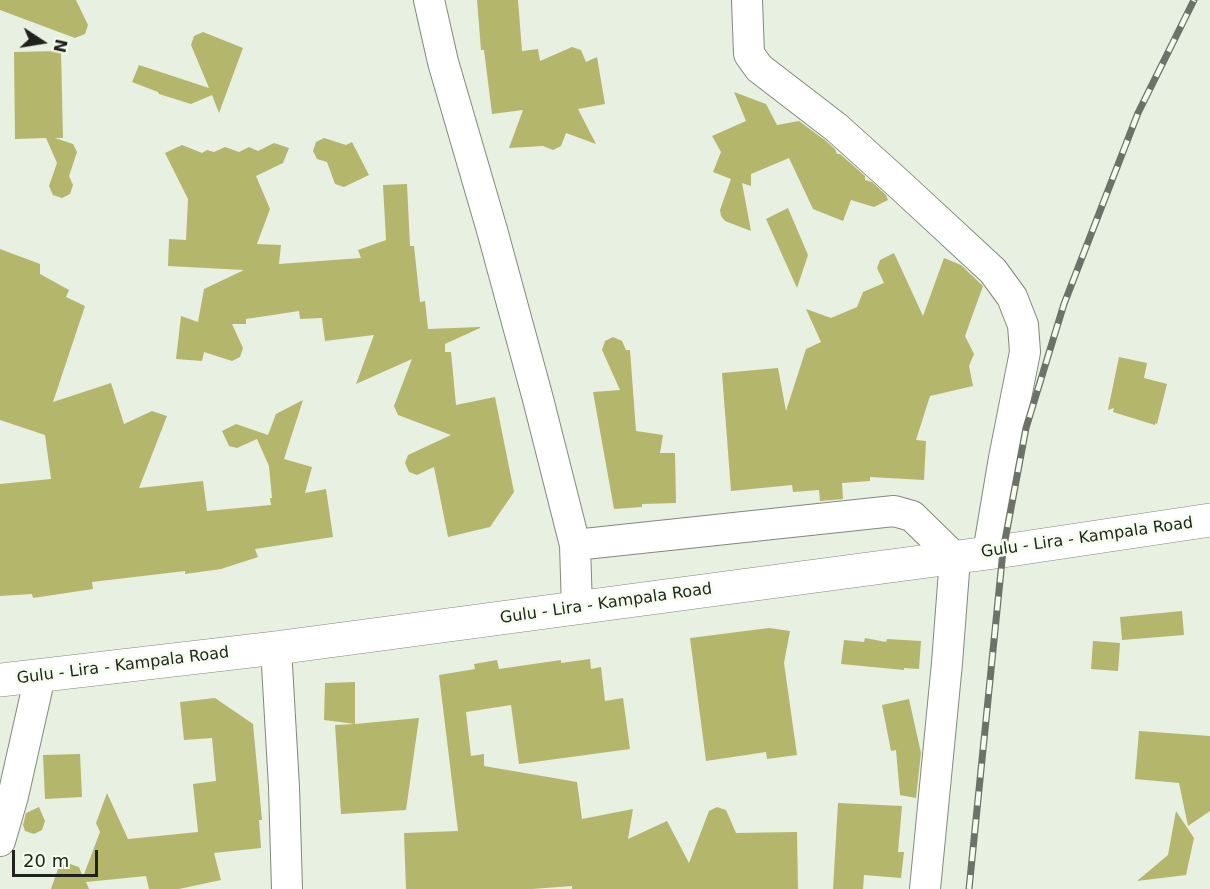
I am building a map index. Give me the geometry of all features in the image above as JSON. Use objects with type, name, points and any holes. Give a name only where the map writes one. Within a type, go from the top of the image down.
[{"type":"main road","name":"Gulu - Lira - Kampala Road","points":[[0,680],[276,648],[988,554],[1210,520]]},
{"type":"street","points":[[429,0],[443,62],[538,399],[574,544],[577,608]]},
{"type":"street","points":[[747,0],[749,54],[759,68],[837,128],[882,168],[993,271],[1012,297],[1023,325],[1025,352],[988,554]]},
{"type":"street","points":[[574,544],[894,511],[912,516],[955,558],[932,806],[929,865],[925,889]]},
{"type":"street","points":[[276,648],[287,889]]},
{"type":"street","points":[[0,841],[13,796],[40,676]]},
{"type":"building","points":[[0,0],[76,0],[88,25],[85,34],[75,38],[0,10]]},
{"type":"building","points":[[477,0],[518,0],[522,51],[538,49],[540,61],[572,47],[581,50],[586,62],[597,57],[605,104],[578,109],[596,144],[566,133],[561,146],[553,150],[543,146],[509,148],[523,110],[492,114],[484,50],[481,50]]},
{"type":"building","points":[[203,32],[243,48],[219,113],[212,95],[191,104],[159,94],[132,82],[139,65],[209,88],[191,45],[194,36]]},
{"type":"building","points":[[61,51],[63,138],[55,138],[73,144],[77,152],[69,176],[73,185],[70,194],[62,198],[53,195],[49,186],[57,163],[46,138],[15,139],[14,52]]},
{"type":"building","points":[[734,92],[766,104],[777,125],[799,121],[826,141],[837,154],[840,154],[865,176],[865,180],[872,182],[886,195],[888,200],[874,207],[851,200],[843,221],[813,209],[789,158],[751,174],[751,186],[742,183],[751,231],[725,221],[720,210],[731,179],[713,172],[721,152],[712,136],[746,121]]},
{"type":"building","points":[[324,138],[346,145],[352,142],[369,175],[344,187],[335,184],[327,162],[317,159],[313,151],[316,142]]},
{"type":"building","points":[[274,143],[289,148],[283,163],[256,176],[270,209],[257,244],[281,245],[279,264],[361,258],[358,250],[386,240],[383,185],[407,184],[410,246],[414,246],[420,302],[425,301],[428,329],[480,327],[445,344],[445,352],[451,352],[456,405],[495,397],[514,492],[490,527],[448,537],[434,467],[417,475],[409,472],[405,463],[408,455],[451,435],[398,415],[394,406],[412,359],[356,384],[374,335],[325,341],[322,318],[300,319],[299,311],[246,319],[246,324],[232,324],[243,348],[240,357],[232,361],[204,352],[202,361],[176,359],[181,316],[198,322],[204,289],[244,270],[168,266],[169,239],[186,240],[188,199],[165,153],[182,145],[202,153],[207,150],[214,152],[225,147],[239,152],[249,147],[258,151]]},
{"type":"building","points":[[788,208],[808,255],[797,288],[766,219]]},
{"type":"building","points":[[0,249],[40,264],[40,274],[69,290],[66,297],[85,306],[53,402],[111,383],[124,424],[152,411],[167,416],[139,488],[203,481],[207,511],[271,505],[269,466],[257,439],[237,448],[229,446],[222,431],[236,424],[268,435],[276,414],[303,400],[284,459],[312,467],[305,493],[326,489],[333,537],[255,549],[258,557],[221,569],[92,582],[93,589],[33,598],[32,594],[0,596],[0,484],[51,479],[45,435],[0,420]]},
{"type":"building","points":[[894,253],[923,316],[944,258],[961,265],[983,286],[965,336],[974,354],[969,366],[973,386],[930,396],[916,440],[926,441],[924,480],[870,477],[870,481],[842,483],[843,499],[820,501],[819,490],[793,492],[792,485],[731,491],[722,373],[778,368],[786,411],[806,349],[821,342],[806,309],[831,318],[857,307],[863,292],[884,283],[877,268],[880,260]]},
{"type":"building","points":[[613,337],[622,341],[626,350],[630,350],[636,431],[663,435],[660,453],[675,453],[676,503],[642,504],[642,507],[614,509],[593,392],[620,390],[602,350],[605,341]]},
{"type":"building","points":[[1119,357],[1147,363],[1144,378],[1167,384],[1157,424],[1113,412],[1114,408],[1108,410]]},
{"type":"building","points":[[1182,611],[1184,635],[1122,640],[1120,617]]},
{"type":"building","points":[[769,628],[790,631],[784,663],[797,755],[767,759],[766,752],[706,761],[690,638]]},
{"type":"building","points":[[865,638],[886,642],[887,639],[921,641],[919,669],[904,668],[904,670],[841,664],[844,640],[864,642]]},
{"type":"building","points":[[1093,641],[1120,643],[1118,671],[1091,669]]},
{"type":"building","points":[[590,659],[591,669],[601,667],[605,701],[623,698],[630,749],[519,764],[511,705],[466,712],[471,756],[484,754],[484,766],[577,782],[582,819],[633,809],[628,839],[667,821],[689,863],[709,811],[717,807],[726,810],[736,833],[797,832],[798,889],[572,889],[572,886],[532,889],[406,889],[404,833],[458,831],[439,675],[475,669],[474,664],[497,660],[499,669],[561,660],[561,663]]},
{"type":"building","points":[[355,682],[355,724],[324,720],[325,683]]},
{"type":"building","points":[[215,698],[253,724],[262,820],[259,820],[261,848],[214,853],[221,880],[179,889],[149,889],[146,876],[86,882],[89,889],[51,889],[59,866],[67,863],[79,867],[83,877],[100,832],[96,823],[107,793],[128,839],[198,832],[193,784],[216,781],[212,738],[184,740],[180,702]]},
{"type":"building","points":[[909,699],[921,753],[916,798],[900,795],[896,750],[891,751],[882,705]]},
{"type":"building","points":[[419,718],[406,810],[341,814],[335,725]]},
{"type":"building","points":[[1139,731],[1210,736],[1210,811],[1188,826],[1179,783],[1135,779]]},
{"type":"building","points":[[80,754],[82,797],[45,799],[43,755]]},
{"type":"building","points":[[838,803],[902,806],[898,852],[904,852],[901,878],[864,875],[863,889],[833,889]]},
{"type":"building","points":[[39,807],[45,821],[42,830],[34,834],[25,831],[23,825],[26,813]]},
{"type":"building","points":[[1176,811],[1194,838],[1186,875],[1137,881],[1168,855]]},
{"type":"railway","points":[[969,889],[1003,551],[1026,428],[1064,304],[1138,113],[1194,0]]}]
